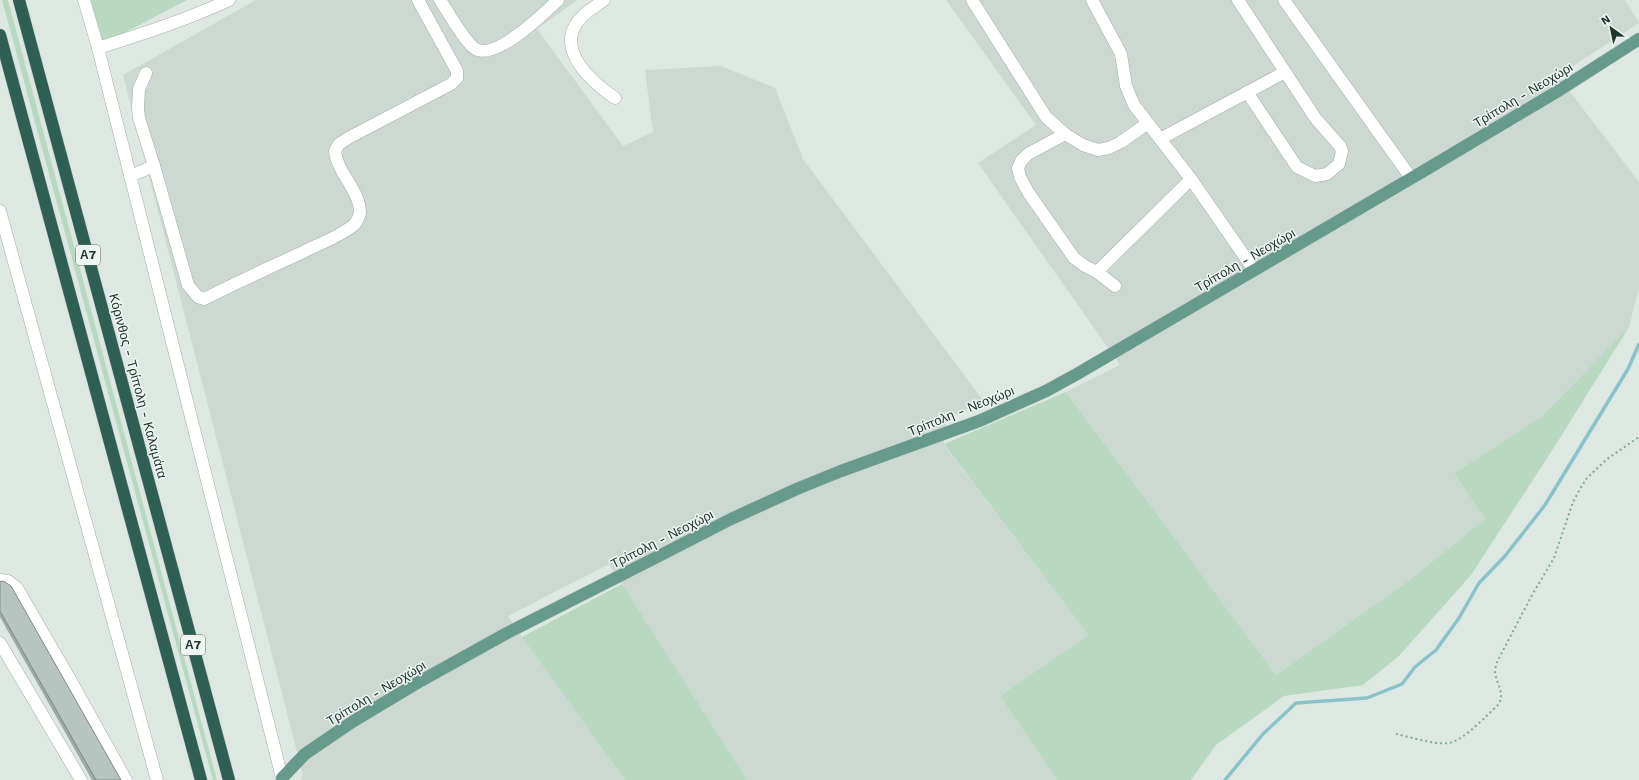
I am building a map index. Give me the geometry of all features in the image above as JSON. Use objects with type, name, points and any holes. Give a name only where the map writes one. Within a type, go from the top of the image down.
[{"type":"highway","name":"Κόρινθος - Τρίπολη - Καλαμάτα","points":[[19,0],[229,780]]},
{"type":"highway","name":"Α7","points":[[0,35],[201,780]]},
{"type":"main road","name":"Τρίπολη - Νεοχώρι","points":[[283,779],[305,754],[352,722],[417,683],[507,633],[775,499],[840,471],[978,421],[1046,390],[1254,270],[1558,91],[1639,39]]},
{"type":"street","points":[[84,0],[98,48],[283,779]]},
{"type":"street","points":[[98,48],[154,30],[229,0]]},
{"type":"street","points":[[146,73],[139,89],[139,118],[188,285],[198,297],[204,298],[334,237],[355,223],[359,217],[360,211],[356,196],[340,168],[334,151],[339,144],[362,130],[451,84],[457,78],[457,71],[418,0]]},
{"type":"street","points":[[440,0],[467,41],[475,49],[484,51],[493,49],[508,41],[558,0]]},
{"type":"street","points":[[604,0],[585,13],[576,24],[570,42],[576,60],[598,86],[615,98]]},
{"type":"street","points":[[972,0],[1046,117],[1065,134],[1083,145],[1098,150],[1109,148],[1122,142],[1148,123]]},
{"type":"street","points":[[1092,0],[1121,54],[1126,86],[1134,105],[1191,179],[1254,270]]},
{"type":"street","points":[[1238,0],[1316,119],[1340,146],[1342,152],[1338,164],[1326,174],[1315,176],[1297,168],[1247,92]]},
{"type":"street","points":[[1284,0],[1411,178]]},
{"type":"street","points":[[1160,139],[1285,72]]},
{"type":"street","points":[[1065,134],[1028,154],[1021,161],[1018,168],[1020,177],[1028,192],[1074,258],[1097,272],[1115,286]]},
{"type":"street","points":[[130,176],[154,166]]},
{"type":"street","points":[[1097,272],[1191,179]]},
{"type":"street","points":[[0,211],[157,780]]},
{"type":"street","points":[[0,580],[8,581],[17,588],[71,680],[126,780]]},
{"type":"street","points":[[0,643],[81,780]]},
{"type":"path","points":[[1396,734],[1450,743],[1459,739],[1498,705],[1501,700],[1501,695],[1495,673],[1497,662],[1532,595],[1554,558],[1573,502],[1587,478],[1597,468],[1607,459],[1639,438]]},
{"type":"shaded area","points":[[256,0],[577,0],[537,29],[623,146],[653,132],[645,70],[721,66],[775,88],[803,159],[985,403],[946,418],[944,445],[1088,635],[1000,696],[1057,780],[747,780],[609,564],[508,616],[625,780],[301,780],[303,775],[123,75]]},
{"type":"shaded area","points":[[946,0],[1625,0],[1639,23],[1558,76],[1639,182],[1639,288],[1629,327],[1541,417],[1454,473],[1485,519],[1407,582],[1276,675],[1066,392],[1120,365],[978,163],[1036,125]]},
{"type":"green space","points":[[2,0],[8,0],[217,780],[213,780],[212,777]]},
{"type":"green space","points":[[91,0],[187,0],[103,44]]},
{"type":"green space","points":[[1629,327],[1555,446],[1471,575],[1399,656],[1363,685],[1284,696],[1216,745],[1191,780],[1057,780],[1000,696],[1088,635],[944,444],[1066,392],[1276,675],[1407,582],[1485,519],[1454,473],[1541,417]]},
{"type":"green space","points":[[622,584],[747,780],[625,780],[522,637]]},
{"type":"building","points":[[1,581],[11,586],[121,780],[96,780],[0,611]]},
{"type":"waterway","points":[[1225,780],[1263,734],[1296,703],[1367,698],[1402,684],[1415,667],[1436,650],[1459,618],[1479,583],[1505,556],[1545,505],[1628,369],[1639,344]]}]
